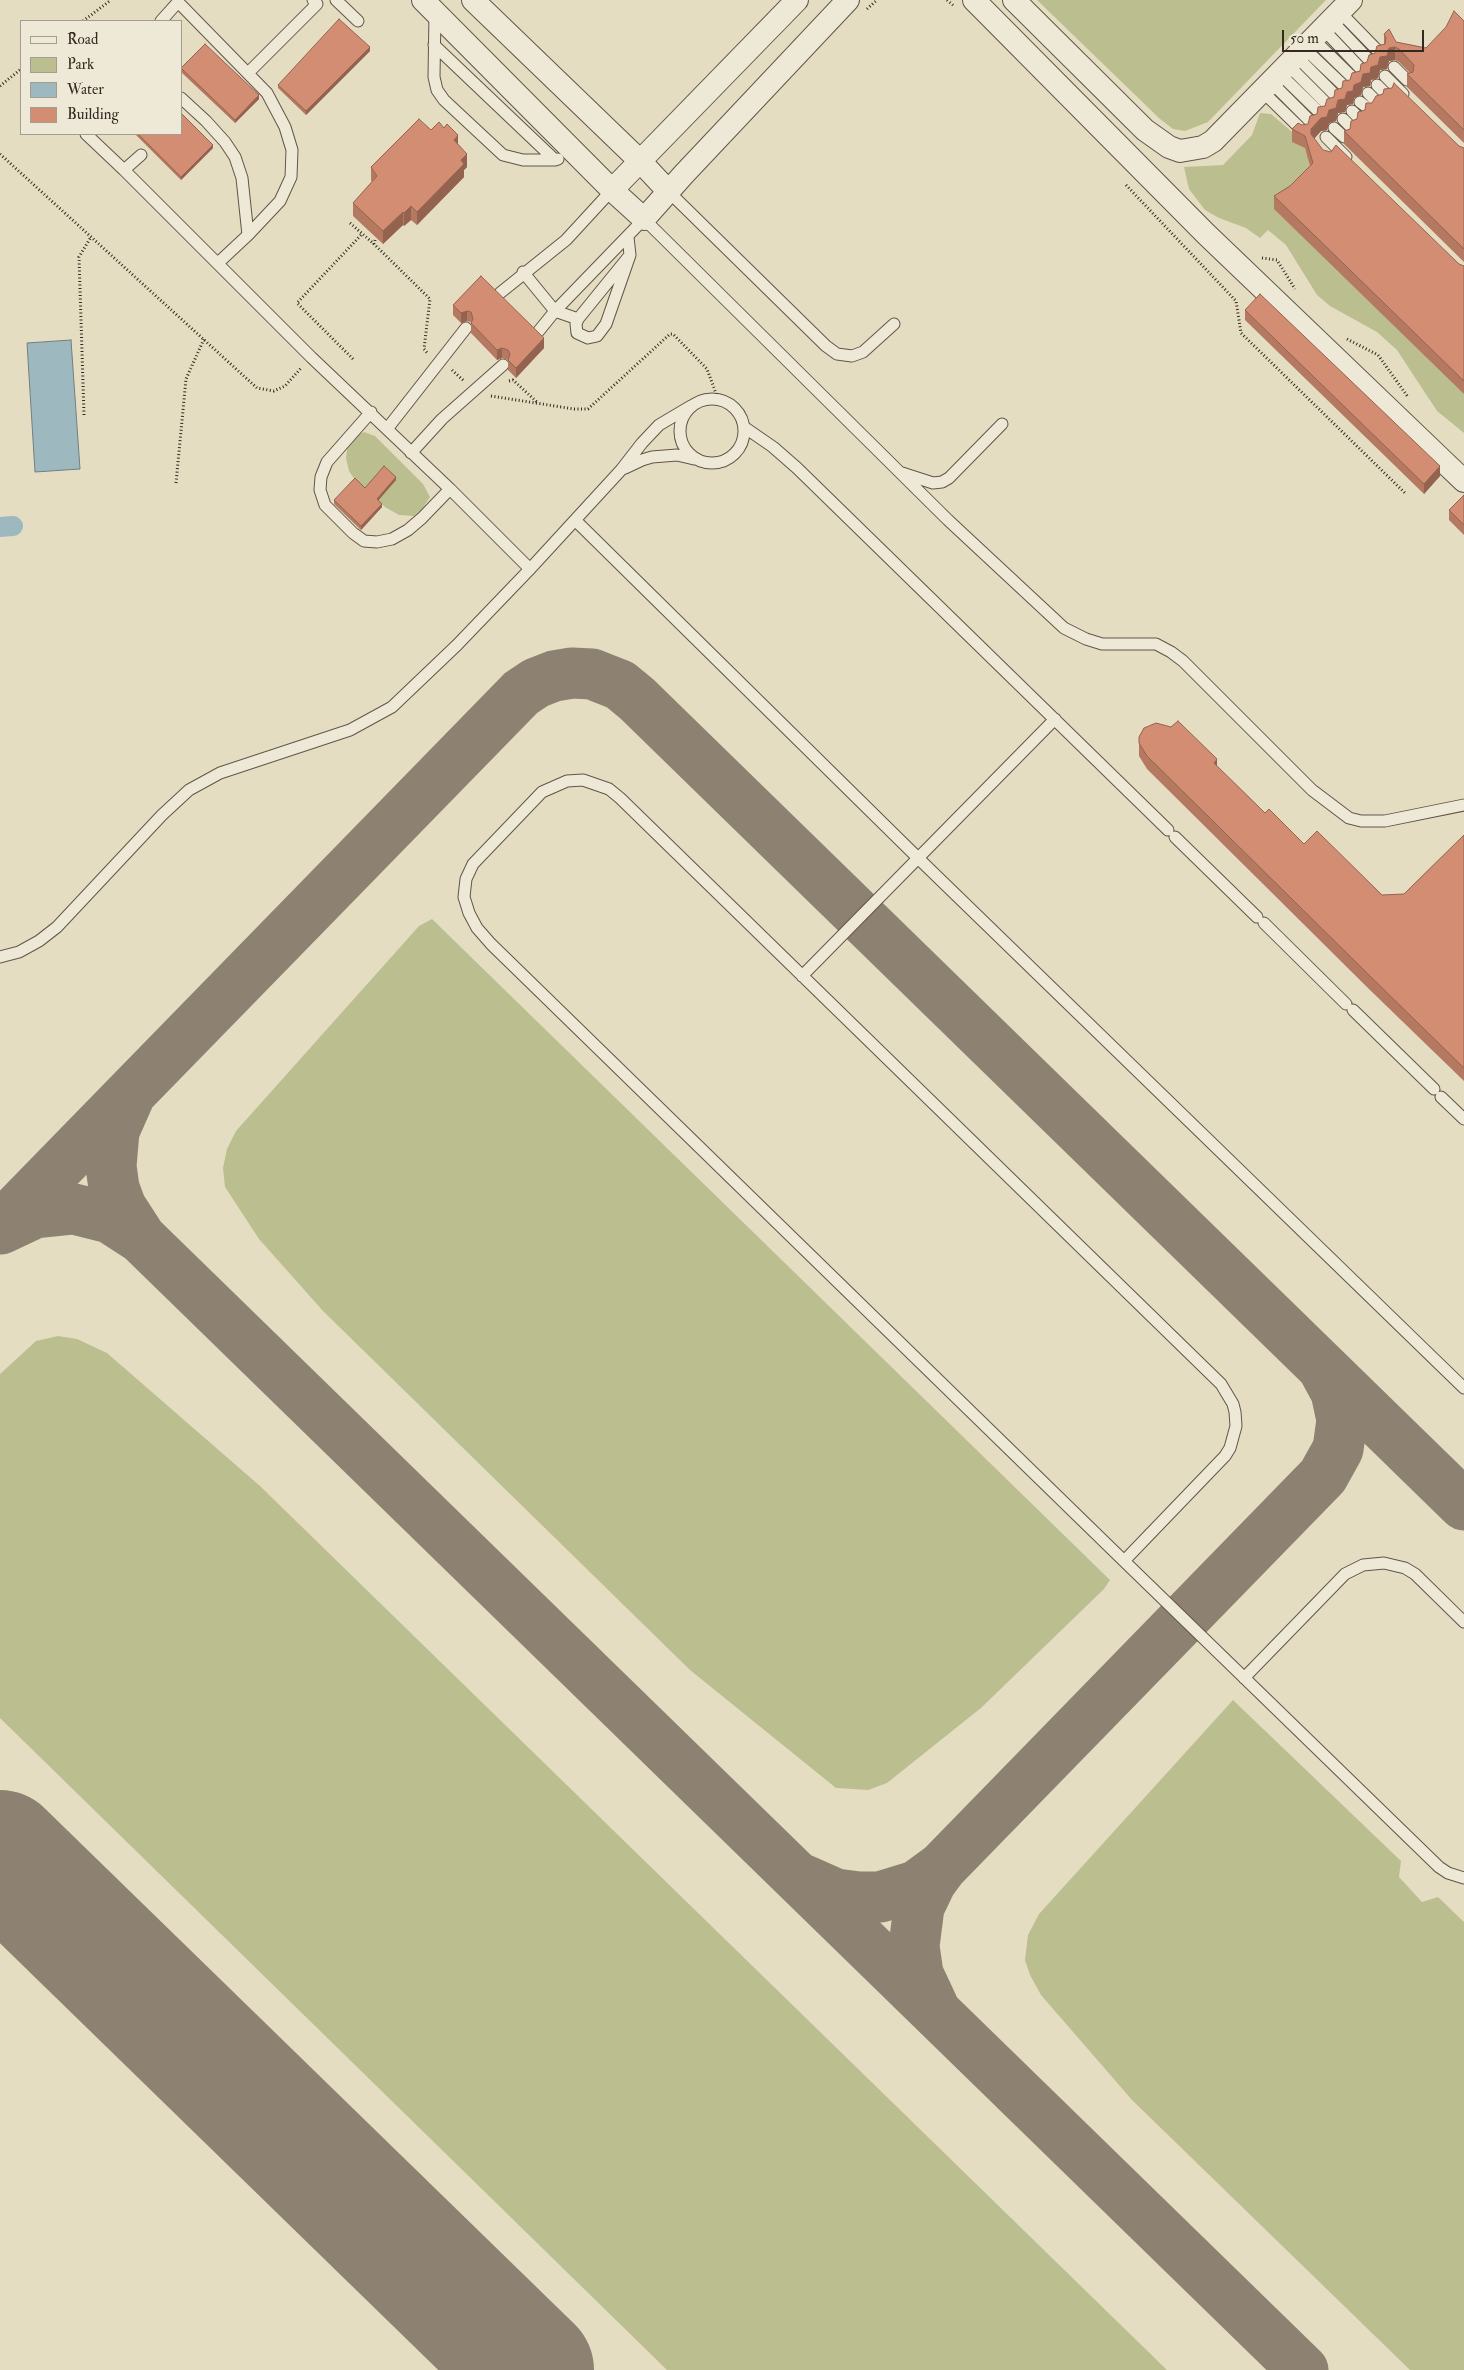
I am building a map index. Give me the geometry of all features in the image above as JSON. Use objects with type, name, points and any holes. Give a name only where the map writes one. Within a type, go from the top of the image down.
[{"type":"street","points":[[473,0],[640,161],[668,192]]},
{"type":"street","points":[[612,190],[797,0]]},
{"type":"street","points":[[429,6],[566,158],[612,190],[644,219],[848,0]]},
{"type":"street","points":[[828,21],[854,0]]},
{"type":"street","points":[[1014,0],[1145,130],[1169,147],[1180,151],[1192,150],[1213,140],[1305,47]]},
{"type":"street","points":[[966,4],[1004,31],[1206,234],[1457,474],[1464,486]]},
{"type":"lane","points":[[336,0],[358,21]]},
{"type":"lane","points":[[162,20],[180,1],[267,94],[286,127],[292,150],[291,177],[280,201],[218,263]]},
{"type":"lane","points":[[248,73],[317,1]]},
{"type":"lane","points":[[429,6],[434,45],[434,77],[437,90],[444,100],[503,155],[523,160],[566,158]]},
{"type":"lane","points":[[434,45],[566,158]]},
{"type":"lane","points":[[1305,47],[1379,52]]},
{"type":"lane","points":[[1305,47],[1370,61]]},
{"type":"lane","points":[[1305,47],[1362,70]]},
{"type":"lane","points":[[1305,47],[1354,79]]},
{"type":"lane","points":[[1305,47],[1345,87]]},
{"type":"lane","points":[[1305,47],[1336,96]]},
{"type":"lane","points":[[1305,47],[1328,105]]},
{"type":"lane","points":[[1305,47],[1320,113]]},
{"type":"lane","points":[[1305,47],[1311,122]]},
{"type":"lane","points":[[1303,131],[1305,47]]},
{"type":"lane","points":[[1394,67],[1407,80]]},
{"type":"lane","points":[[1385,76],[1392,91]]},
{"type":"lane","points":[[1377,85],[1411,102]]},
{"type":"lane","points":[[1368,93],[1368,104]]},
{"type":"lane","points":[[182,99],[206,121],[235,157],[242,178],[248,234]]},
{"type":"lane","points":[[1334,128],[1346,128]]},
{"type":"lane","points":[[87,135],[530,569]]},
{"type":"lane","points":[[1326,137],[1352,163]]},
{"type":"lane","points":[[124,170],[141,155]]},
{"type":"lane","points":[[500,294],[523,272],[566,240],[612,190]]},
{"type":"lane","points":[[668,192],[826,346],[837,354],[852,356],[862,352],[894,324]]},
{"type":"lane","points":[[538,332],[555,311],[644,219],[948,520],[1064,628],[1086,639],[1102,644],[1156,644],[1171,652],[1183,661],[1312,790],[1349,818],[1361,821],[1385,821],[1464,805]]},
{"type":"lane","points":[[628,237],[631,244],[630,254],[606,324],[597,336],[588,338],[577,333],[576,324],[578,319],[630,254]]},
{"type":"lane","points":[[523,272],[555,311],[578,319]]},
{"type":"lane","points":[[387,428],[466,328]]},
{"type":"lane","points":[[411,453],[442,420],[503,366]]},
{"type":"lane","points":[[0,957],[19,952],[40,941],[57,927],[162,815],[189,790],[220,773],[350,730],[392,707],[451,652],[530,569],[621,470],[659,425],[700,401],[718,399],[736,409],[744,427],[773,447],[797,468],[1464,1119]]},
{"type":"lane","points":[[691,406],[680,424],[679,434],[682,445],[697,460]]},
{"type":"lane","points":[[371,412],[327,462],[321,477],[320,490],[325,505],[353,533],[364,541],[377,542],[392,539],[408,530],[422,518],[450,489]]},
{"type":"lane","points":[[902,473],[933,482],[942,482],[949,478],[1002,424]]},
{"type":"lane","points":[[621,470],[642,460],[678,455],[710,464],[724,461],[735,453],[742,441],[744,427]]},
{"type":"lane","points":[[575,520],[919,859],[1464,1388]]},
{"type":"lane","points":[[802,976],[1055,719]]},
{"type":"lane","points":[[1124,1561],[1225,1456],[1230,1448],[1236,1426],[1235,1412],[1230,1399],[1220,1384],[620,798],[609,789],[583,780],[567,781],[542,792],[485,849],[473,864],[466,879],[464,897],[469,913],[477,928],[491,944],[1244,1678],[1439,1867],[1448,1873],[1464,1878]]},
{"type":"lane","points":[[1244,1678],[1346,1574],[1363,1565],[1384,1563],[1405,1568],[1415,1574],[1464,1622]]},
{"type":"path","points":[[84,20],[111,0]]},
{"type":"path","points":[[947,0],[966,4]]},
{"type":"path","points":[[0,86],[20,70]]},
{"type":"path","points":[[0,154],[257,388],[274,391],[285,386],[298,372]]},
{"type":"path","points":[[1121,180],[1236,301],[1241,333],[1406,493]]},
{"type":"path","points":[[350,223],[374,244]]},
{"type":"path","points":[[352,359],[297,303],[362,234]]},
{"type":"path","points":[[84,416],[79,257],[91,237]]},
{"type":"path","points":[[490,396],[574,409],[588,408],[670,334],[673,334],[707,369],[718,399]]},
{"type":"path","points":[[176,483],[186,379],[204,339]]},
{"type":"green space","points":[[1037,0],[1326,0],[1208,122],[1185,131],[1173,129],[1160,119]]},
{"type":"green space","points":[[1260,113],[1271,114],[1297,136],[1464,394],[1464,433],[1437,411],[1397,350],[1377,332],[1330,306],[1317,295],[1286,245],[1268,230],[1260,238],[1246,228],[1219,218],[1205,210],[1189,189],[1184,167],[1223,165],[1252,135]]},
{"type":"green space","points":[[364,432],[375,436],[423,484],[430,497],[422,509],[414,516],[399,515],[385,507],[355,480],[349,471],[346,458],[348,443]]},
{"type":"green space","points":[[432,919],[1110,1580],[1104,1589],[981,1708],[887,1783],[868,1790],[836,1788],[690,1670],[323,1311],[259,1239],[225,1187],[223,1168],[227,1149],[236,1131],[419,926]]},
{"type":"green space","points":[[58,1336],[77,1339],[107,1353],[260,1486],[1167,2370],[667,2370],[0,1718],[0,1374],[36,1341]]},
{"type":"green space","points":[[1233,1700],[1401,1861],[1399,1877],[1422,1902],[1438,1897],[1464,1922],[1464,2370],[1410,2370],[1132,2100],[1041,1995],[1030,1975],[1025,1960],[1028,1935],[1039,1914]]},
{"type":"water","points":[[71,340],[80,469],[35,472],[27,343]]},
{"type":"building","points":[[1454,11],[1464,21],[1464,130],[1407,74],[1413,72],[1414,65],[1395,47],[1389,48],[1387,56],[1380,57],[1378,65],[1371,67],[1370,73],[1363,74],[1361,82],[1354,85],[1353,91],[1347,92],[1345,99],[1338,100],[1336,108],[1329,110],[1327,117],[1321,118],[1311,129],[1311,134],[1323,150],[1331,152],[1336,145],[1459,264],[1464,266],[1464,381],[1274,196],[1290,186],[1313,163],[1305,136],[1292,129],[1298,123],[1302,125],[1308,124],[1310,116],[1317,114],[1318,107],[1325,106],[1327,99],[1334,97],[1335,90],[1342,88],[1343,81],[1350,80],[1352,73],[1360,71],[1361,64],[1367,62],[1369,55],[1375,53],[1377,46],[1385,44],[1386,38],[1384,34],[1389,29],[1396,42],[1426,48],[1446,27]]},
{"type":"building","points":[[339,19],[370,47],[306,111],[278,85]]},
{"type":"building","points":[[205,44],[259,95],[235,120],[182,67]]},
{"type":"building","points":[[1394,83],[1459,146],[1464,148],[1464,249],[1344,131],[1350,129],[1351,121],[1357,119],[1358,112],[1365,110],[1366,103],[1372,103],[1376,96],[1383,94],[1384,89],[1392,88]]},
{"type":"building","points":[[182,114],[213,145],[181,177],[139,135],[182,135]]},
{"type":"building","points":[[419,119],[431,130],[439,122],[444,128],[447,124],[458,135],[454,140],[467,154],[461,160],[464,164],[417,212],[411,206],[383,231],[353,203],[377,176],[371,167]]},
{"type":"building","points":[[481,276],[544,338],[516,368],[508,360],[510,354],[508,350],[502,348],[497,350],[471,323],[473,319],[471,312],[461,313],[453,305]]},
{"type":"building","points":[[1260,294],[1440,466],[1424,484],[1245,310]]},
{"type":"building","points":[[384,466],[396,477],[377,499],[382,504],[361,526],[334,500],[355,478],[365,488]]},
{"type":"building","points":[[1464,495],[1464,525],[1449,510]]},
{"type":"building","points":[[1178,721],[1217,759],[1214,763],[1265,813],[1269,809],[1304,844],[1317,831],[1382,895],[1404,894],[1464,835],[1464,1068],[1147,756],[1139,743],[1139,737],[1144,728],[1156,723],[1171,727]]},
{"type":"waterway","points":[[0,527],[13,526]]},
{"type":"taxiway","points":[[0,1227],[521,693],[536,683],[554,676],[572,673],[592,674],[620,685],[637,699],[1464,1505]]},
{"type":"taxiway","points":[[129,1097],[114,1131],[111,1166],[114,1188],[121,1207],[141,1238]]},
{"type":"taxiway","points":[[1,1229],[35,1213],[74,1209],[110,1218],[141,1238],[1303,2370]]},
{"type":"taxiway","points":[[933,2006],[918,1974],[914,1946],[919,1907],[931,1882],[942,1867],[1323,1476],[1338,1449],[1342,1420],[1336,1392],[1323,1368]]},
{"type":"taxiway","points":[[802,1879],[836,1894],[880,1897],[916,1886],[942,1867]]},
{"type":"runway","points":[[0,1854],[530,2370]]}]
